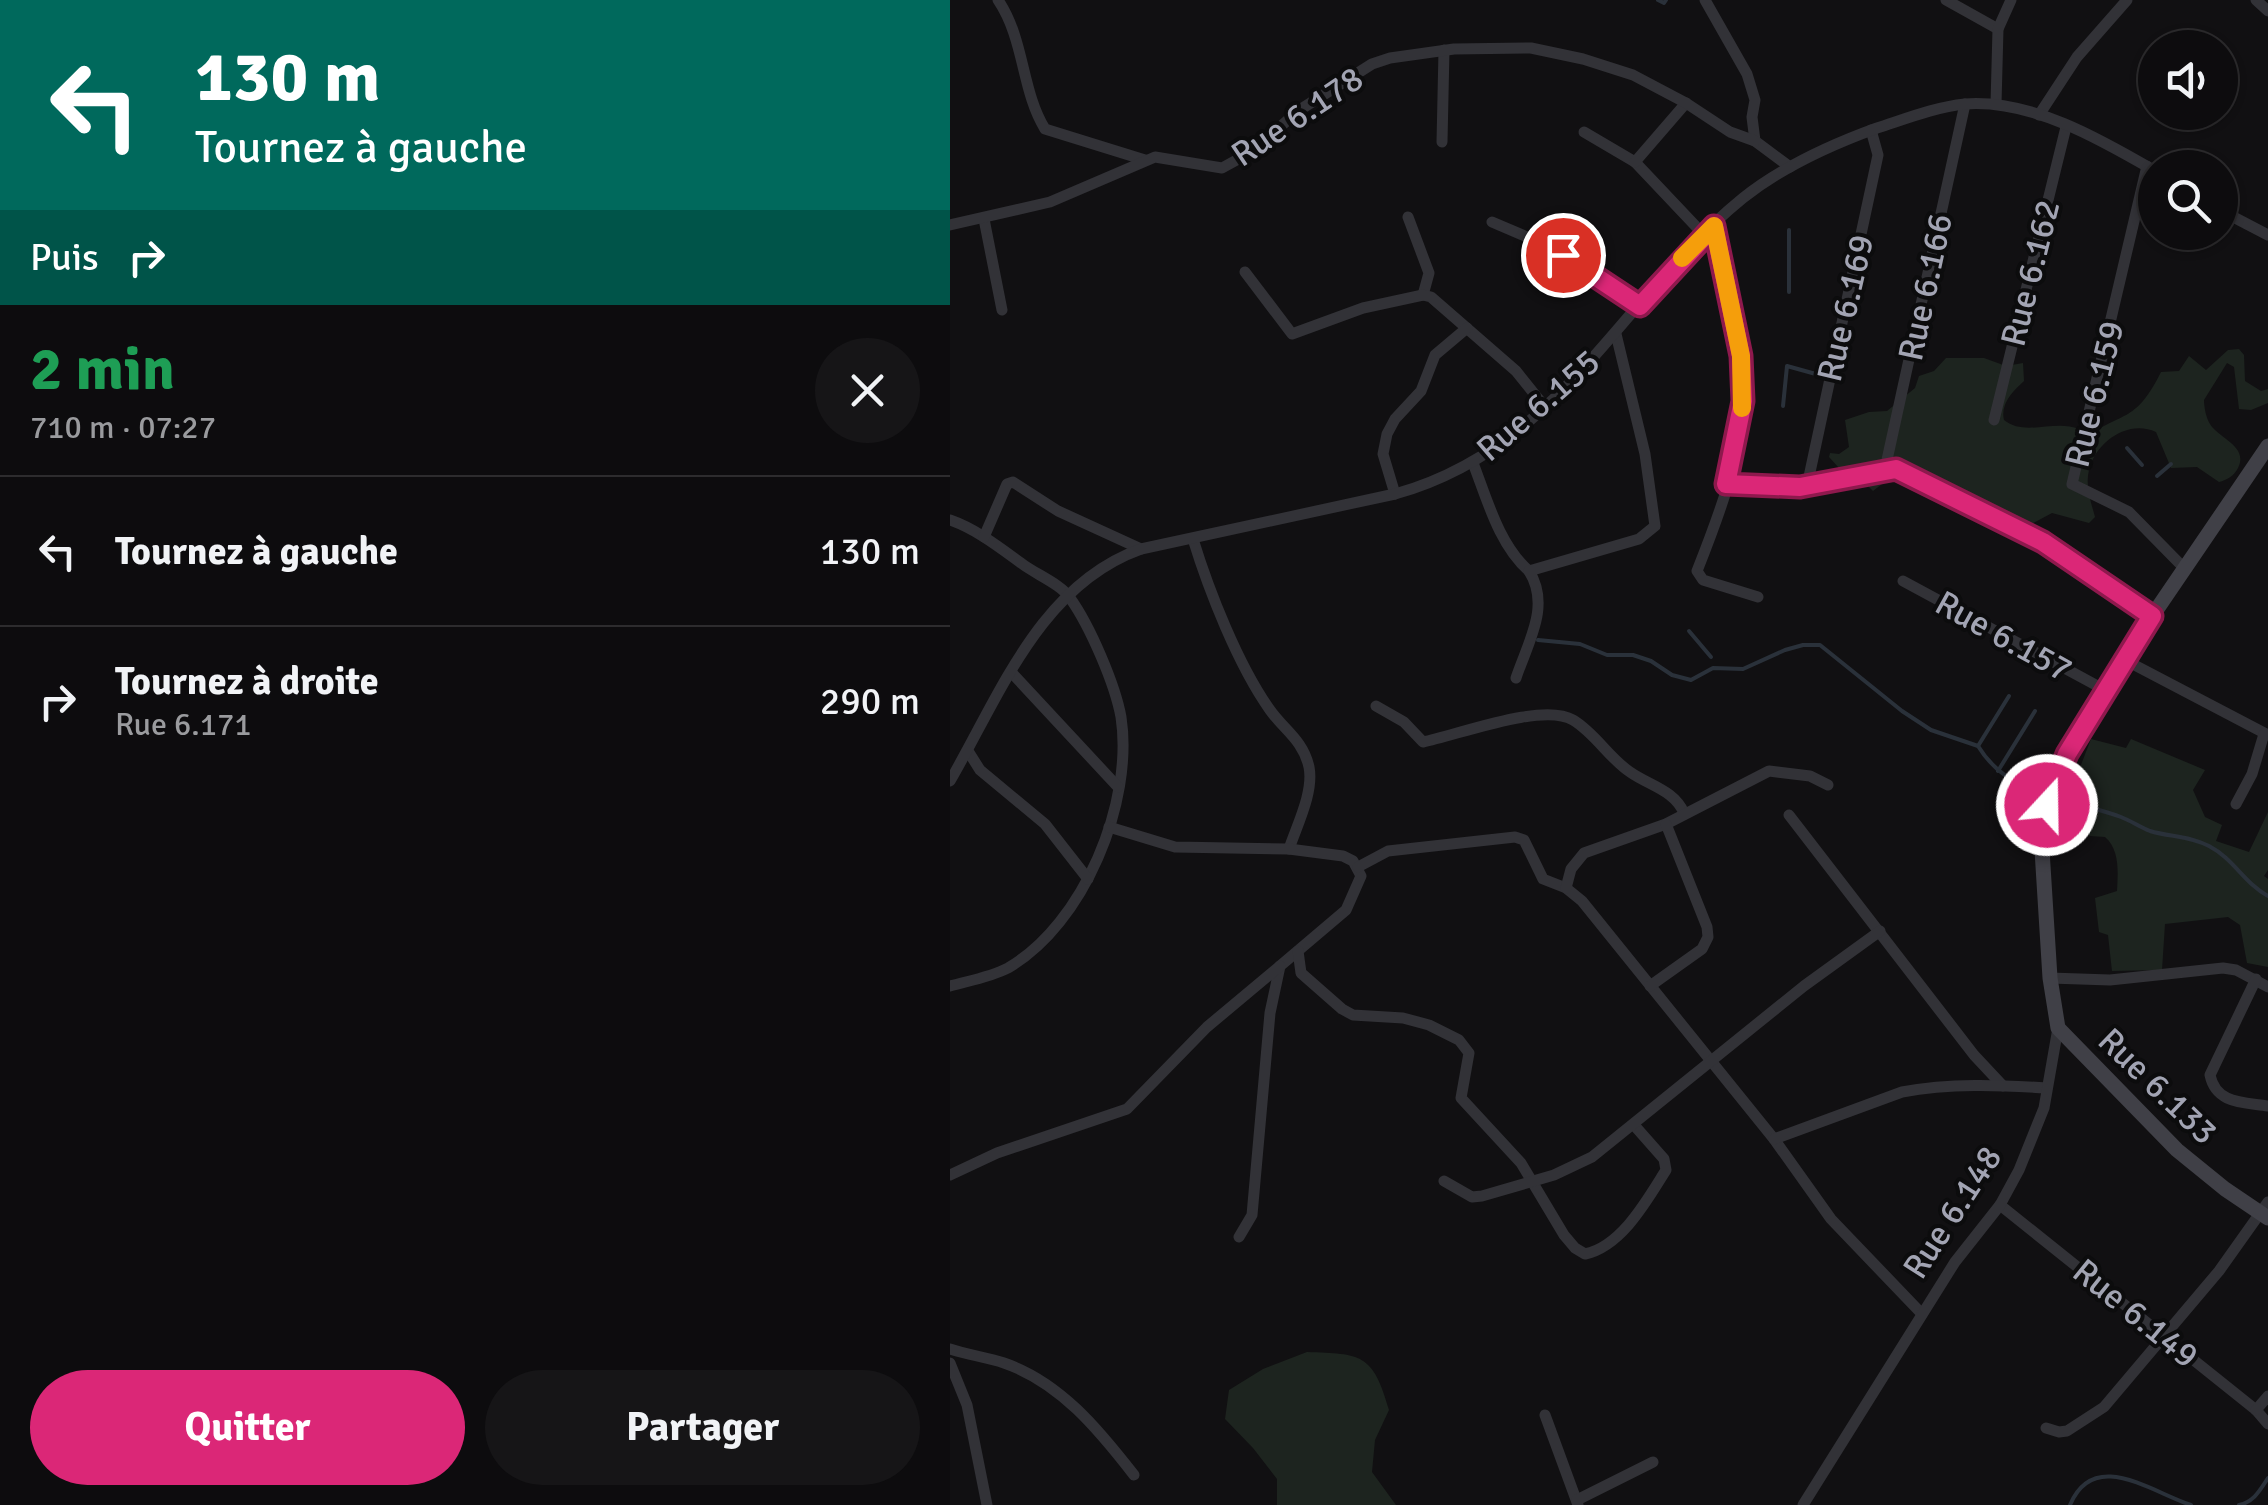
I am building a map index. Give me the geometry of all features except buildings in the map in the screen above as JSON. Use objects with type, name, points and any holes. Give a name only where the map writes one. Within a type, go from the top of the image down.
[{"type":"street","points":[[998,0],[1018,38],[1045,129],[1144,160]]},
{"type":"street","points":[[1705,0],[1748,74],[1754,100],[1755,141]]},
{"type":"street","points":[[1946,0],[1998,28]]},
{"type":"street","points":[[1996,104],[1998,28],[2011,0]]},
{"type":"street","points":[[2039,115],[2077,57],[2127,0]]},
{"type":"street","points":[[2256,0],[2268,11]]},
{"type":"street","name":"Rue 6.178","points":[[950,225],[984,219],[1084,189],[1144,160],[1167,156],[1222,168],[1253,151],[1298,111],[1352,75],[1390,58],[1444,50],[1531,48],[1583,59],[1633,76],[1686,103],[1720,127],[1755,141],[1790,166]]},
{"type":"street","points":[[1442,142],[1444,50]]},
{"type":"street","points":[[1635,162],[1686,103]]},
{"type":"street","name":"Rue 6.155","points":[[950,780],[1035,631],[1069,595],[1115,559],[1141,549],[1396,494],[1429,484],[1472,463],[1502,444],[1579,376],[1709,231],[1742,199],[1790,166],[1871,130],[1965,104],[1996,104],[2039,115],[2138,162]]},
{"type":"street","name":"Rue 6.166","points":[[1885,469],[1965,104]]},
{"type":"street","name":"Rue 6.162","points":[[1994,420],[2066,126]]},
{"type":"street","name":"Rue 6.169","points":[[1807,486],[1878,155],[1871,130]]},
{"type":"street","points":[[1584,132],[1635,162],[1709,231],[1732,303],[1743,386],[1739,430],[1719,514],[1697,571],[1703,580],[1758,597]]},
{"type":"street","points":[[1408,218],[1428,273],[1424,295]]},
{"type":"street","points":[[984,219],[1002,310]]},
{"type":"street","points":[[2238,220],[2268,236]]},
{"type":"street","name":"Rue 6.159","points":[[2138,221],[2072,484],[2129,512],[2184,568]]},
{"type":"street","points":[[1492,222],[1548,246],[1640,306]]},
{"type":"street","points":[[1245,272],[1292,334],[1362,308],[1424,295],[1439,303],[1516,370],[1544,406]]},
{"type":"street","points":[[1396,494],[1383,454],[1386,434],[1421,392],[1434,356],[1467,328]]},
{"type":"street","points":[[1529,571],[1639,539],[1655,526],[1645,454],[1616,334]]},
{"type":"street","name":"Rue 6.148","points":[[1803,1505],[1954,1262],[2000,1205],[2032,1138],[2058,1028],[2050,978],[2042,850],[2053,786],[2067,754],[2123,660],[2268,446]]},
{"type":"street","points":[[1472,463],[1501,532],[1538,585],[1540,608],[1516,678]]},
{"type":"street","points":[[1726,484],[1807,486],[1885,469],[1904,472],[2043,542],[2152,616]]},
{"type":"street","points":[[984,538],[1006,484],[1013,482],[1066,515],[1141,549]]},
{"type":"street","points":[[950,520],[1069,595],[1116,695],[1123,749],[1109,827],[1088,879],[1041,942],[1017,962],[1004,970],[950,986]]},
{"type":"street","points":[[1194,538],[1208,587],[1238,650],[1270,710],[1298,739],[1309,767],[1310,786],[1289,849]]},
{"type":"street","name":"Rue 6.157","points":[[1903,580],[2105,690]]},
{"type":"street","points":[[2123,660],[2266,735],[2236,804]]},
{"type":"street","points":[[1011,672],[1118,787]]},
{"type":"street","points":[[1376,706],[1404,722],[1423,742],[1508,718],[1564,715],[1577,722],[1630,772],[1669,793],[1684,813]]},
{"type":"street","points":[[968,750],[980,770],[1045,824],[1088,879]]},
{"type":"street","points":[[1566,888],[1571,869],[1584,854],[1666,824],[1769,771],[1810,776],[1828,785]]},
{"type":"street","points":[[1789,815],[1974,1055],[2003,1086]]},
{"type":"street","points":[[1650,986],[1702,949],[1708,937],[1666,824]]},
{"type":"street","points":[[950,1175],[998,1153],[1127,1109],[1207,1027],[1346,910],[1360,884],[1358,867],[1344,856],[1289,849],[1175,847],[1109,827]]},
{"type":"street","points":[[1358,867],[1388,851],[1515,837],[1524,840],[1543,879],[1566,888],[1582,902],[1774,1139],[1840,1229],[1922,1314]]},
{"type":"street","points":[[1444,1182],[1472,1196],[1534,1182],[1592,1157],[1880,931]]},
{"type":"street","points":[[1298,951],[1301,973],[1342,1009],[1371,1018],[1403,1018],[1459,1040],[1469,1053],[1462,1098],[1521,1163],[1575,1248],[1585,1254],[1598,1251],[1645,1204],[1666,1170],[1664,1158],[1634,1125]]},
{"type":"street","points":[[1239,1236],[1252,1215],[1268,1032],[1280,966]]},
{"type":"street","points":[[2050,978],[2110,980],[2224,968],[2268,987]]},
{"type":"street","points":[[2256,979],[2210,1075],[2212,1087],[2222,1098],[2268,1106]]},
{"type":"street","name":"Rue 6.133","points":[[2058,1028],[2176,1150],[2266,1211]]},
{"type":"street","points":[[1774,1139],[1902,1092],[1924,1088],[2046,1088]]},
{"type":"street","name":"Rue 6.149","points":[[2000,1205],[2256,1410],[2268,1424]]},
{"type":"street","points":[[2046,1428],[2067,1431],[2104,1406],[2266,1211]]},
{"type":"street","points":[[950,1349],[1002,1362],[1058,1392],[1096,1426],[1134,1475]]},
{"type":"street","points":[[950,1363],[968,1404],[986,1505]]},
{"type":"street","points":[[2256,1410],[2268,1396]]},
{"type":"street","points":[[1546,1416],[1577,1503],[1652,1462]]},
{"type":"shaded area","points":[[2239,349],[2244,355],[2245,381],[2261,391],[2268,389],[2268,403],[2251,410],[2239,409],[2234,367],[2227,363],[2204,400],[2210,424],[2239,454],[2234,473],[2219,482],[2197,467],[2171,468],[2156,432],[2135,428],[2125,431],[2106,442],[2089,470],[2089,494],[2095,517],[2089,523],[2052,513],[2022,529],[1993,518],[1976,520],[1960,512],[1956,499],[1900,477],[1891,477],[1873,491],[1866,484],[1849,479],[1829,457],[1830,453],[1839,454],[1849,447],[1845,420],[1887,411],[1915,388],[1919,376],[1934,371],[1946,358],[1984,358],[2006,366],[2023,363],[2024,381],[2006,403],[2004,420],[2030,428],[2069,426],[2079,429],[2083,438],[2136,408],[2161,372],[2179,371],[2189,356],[2206,370],[2228,350]]},
{"type":"shaded area","points":[[2091,739],[2126,748],[2131,739],[2205,770],[2193,790],[2205,817],[2222,825],[2216,841],[2249,852],[2268,812],[2268,870],[2264,876],[2268,879],[2268,967],[2247,963],[2240,925],[2228,917],[2165,924],[2162,970],[2112,971],[2108,935],[2099,932],[2095,898],[2117,891],[2116,855],[2105,837],[2065,828],[2072,788]]},
{"type":"shaded area","points":[[1307,1352],[1352,1356],[1362,1360],[1377,1377],[1389,1410],[1375,1440],[1372,1472],[1396,1505],[1277,1505],[1277,1479],[1225,1419],[1229,1390],[1263,1369]]},
{"type":"waterway","points":[[1658,0],[1666,0]]},
{"type":"waterway","points":[[1789,230],[1789,292]]},
{"type":"waterway","points":[[1783,406],[1787,366],[1823,376]]},
{"type":"waterway","points":[[2127,448],[2142,465]]},
{"type":"waterway","points":[[2157,476],[2171,464]]},
{"type":"waterway","points":[[1689,631],[1711,657]]},
{"type":"waterway","points":[[1538,640],[1580,644],[1607,655],[1633,655],[1691,680],[1713,668],[1743,669],[1785,650],[1820,645],[1902,711],[1931,730],[1978,746],[2007,776],[2045,795]]},
{"type":"waterway","points":[[1978,746],[2009,696]]},
{"type":"waterway","points":[[1998,771],[2035,711]]},
{"type":"waterway","points":[[2054,797],[2121,817],[2150,831],[2209,846],[2268,896]]},
{"type":"waterway","points":[[2070,1505],[2080,1488],[2093,1479],[2108,1477],[2141,1484],[2191,1505]]},
{"type":"waterway","points":[[2239,1505],[2253,1498],[2268,1478]]},
{"type":"slow traffic","points":[[1682,258],[1714,226],[1741,356],[1742,408]]},
{"type":"route","points":[[1563,255],[1640,306],[1714,226],[1741,356],[1743,401],[1726,484],[1800,487],[1896,469],[2064,554],[2152,616],[2067,754],[2047,805]]}]
